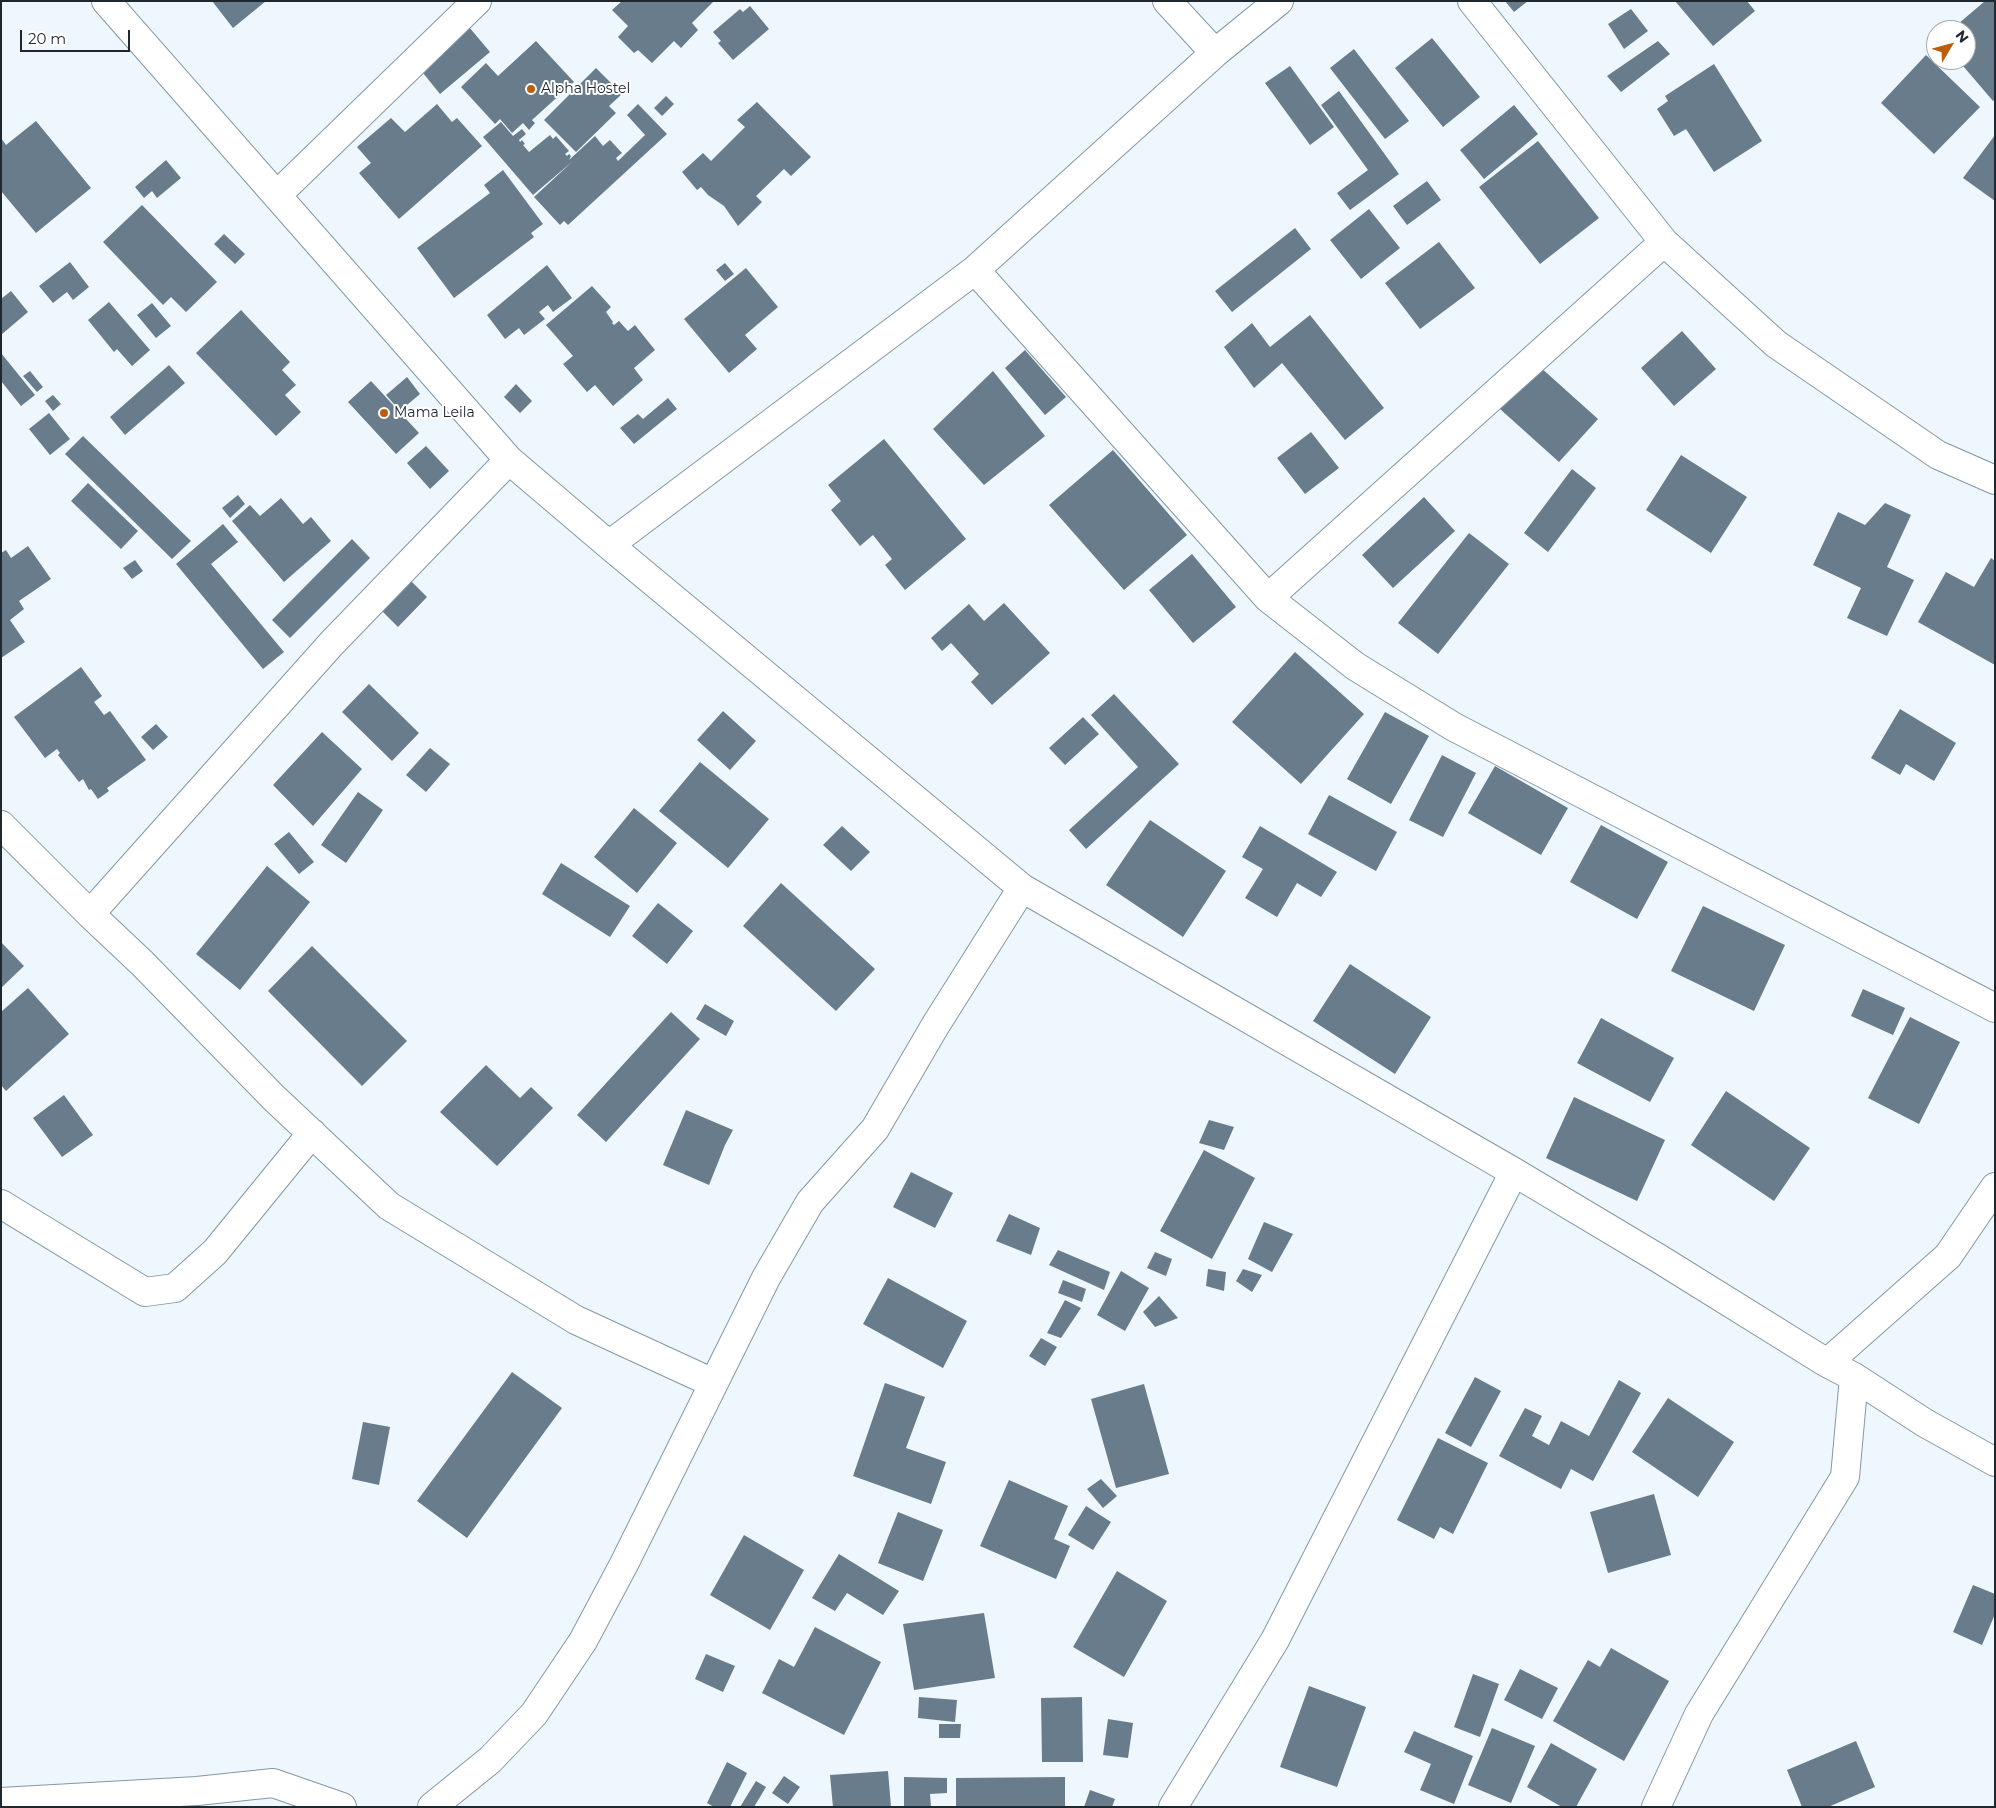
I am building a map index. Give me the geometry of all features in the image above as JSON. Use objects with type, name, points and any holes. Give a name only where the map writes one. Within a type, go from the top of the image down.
[{"type":"street","points":[[106,1],[509,460],[1022,888],[1514,1172],[1658,1258],[1827,1363],[1854,1377],[1926,1423],[1995,1462]]},
{"type":"street","points":[[277,195],[477,1]]},
{"type":"street","points":[[1167,1],[1215,53]]},
{"type":"street","points":[[609,545],[975,270],[1215,53],[1279,1]]},
{"type":"street","points":[[1472,1],[1664,242],[1776,344],[1938,454],[1995,480]]},
{"type":"street","points":[[1268,598],[1664,242]]},
{"type":"street","points":[[975,270],[1268,598],[1355,666],[1454,728],[1995,1008]]},
{"type":"street","points":[[90,914],[332,643],[509,460]]},
{"type":"street","points":[[1,825],[142,963],[274,1098],[389,1206],[576,1320],[713,1383]]},
{"type":"street","points":[[432,1807],[490,1760],[534,1714],[583,1641],[624,1564],[766,1278],[810,1202],[875,1129],[935,1026],[1022,888]]},
{"type":"street","points":[[1,1204],[144,1292],[175,1288],[215,1252],[312,1133]]},
{"type":"street","points":[[1173,1807],[1275,1640],[1514,1172]]},
{"type":"street","points":[[1827,1363],[1948,1256],[1995,1187]]},
{"type":"street","points":[[1656,1807],[1699,1714],[1845,1477],[1854,1377]]},
{"type":"street","points":[[1,1802],[197,1791],[272,1783],[342,1807]]},
{"type":"building","points":[[212,1],[266,1],[233,28]]},
{"type":"building","points":[[622,1],[714,1],[692,23],[698,30],[681,48],[674,41],[652,63],[638,50],[634,53],[618,37],[628,26],[612,10]]},
{"type":"building","points":[[1505,1],[1528,1],[1514,12]]},
{"type":"building","points":[[1675,1],[1747,1],[1755,11],[1713,46]]},
{"type":"building","points":[[1985,1],[1995,1],[1995,99],[1993,101],[1967,70],[1976,70],[1976,20],[1963,20]]},
{"type":"building","points":[[750,6],[769,29],[733,60],[718,43],[721,41],[713,32],[740,9],[743,12]]},
{"type":"building","points":[[1631,9],[1648,31],[1624,49],[1608,24]]},
{"type":"building","points":[[469,27],[490,52],[440,94],[419,68]]},
{"type":"building","points":[[1432,38],[1480,97],[1443,127],[1395,68]]},
{"type":"building","points":[[536,41],[574,82],[532,120],[535,123],[529,130],[523,123],[512,133],[500,119],[495,124],[461,87],[486,63],[498,76]]},
{"type":"building","points":[[1658,41],[1670,54],[1621,92],[1607,76]]},
{"type":"building","points":[[1354,49],[1409,121],[1385,139],[1330,68]]},
{"type":"building","points":[[1926,55],[1926,70],[1942,70],[1980,107],[1934,154],[1881,103]]},
{"type":"building","points":[[1714,64],[1762,141],[1714,172],[1686,129],[1674,136],[1657,109],[1668,101],[1665,96]]},
{"type":"building","points":[[1290,66],[1334,127],[1310,145],[1265,83]]},
{"type":"building","points":[[596,68],[622,94],[609,106],[616,113],[576,152],[544,120]]},
{"type":"building","points":[[1339,91],[1399,174],[1350,210],[1337,193],[1368,170],[1321,105]]},
{"type":"building","points":[[666,96],[674,104],[662,116],[654,108]]},
{"type":"building","points":[[757,102],[811,157],[791,176],[784,169],[756,196],[762,202],[738,226],[724,206],[708,195],[701,187],[697,190],[682,172],[703,153],[711,161],[745,127],[737,120]]},
{"type":"building","points":[[437,104],[452,122],[457,118],[482,146],[399,219],[359,173],[371,163],[357,147],[391,118],[405,132]]},
{"type":"building","points":[[638,104],[667,134],[568,225],[564,221],[560,225],[534,197],[573,161],[533,195],[483,137],[501,122],[513,136],[522,129],[526,134],[519,140],[520,142],[522,140],[525,144],[523,145],[529,152],[550,135],[553,139],[556,136],[569,151],[565,154],[571,156],[569,160],[595,136],[603,146],[610,140],[622,153],[616,158],[618,161],[645,135],[627,115]]},
{"type":"building","points":[[1514,105],[1538,134],[1484,179],[1460,150]]},
{"type":"building","points":[[36,121],[91,188],[36,233],[1,191],[1,138],[6,145]]},
{"type":"building","points":[[1995,135],[1995,201],[1963,178]]},
{"type":"building","points":[[1538,141],[1599,218],[1540,264],[1479,187]]},
{"type":"building","points":[[166,160],[181,178],[157,198],[152,191],[144,198],[135,187]]},
{"type":"building","points":[[503,170],[543,224],[531,233],[534,237],[454,298],[417,248],[490,193],[484,185]]},
{"type":"building","points":[[1427,181],[1441,200],[1407,225],[1393,206]]},
{"type":"building","points":[[142,205],[217,282],[186,312],[171,297],[163,305],[103,242]]},
{"type":"building","points":[[1369,209],[1400,248],[1361,279],[1330,240]]},
{"type":"building","points":[[1295,228],[1311,249],[1232,312],[1215,291]]},
{"type":"building","points":[[224,234],[245,254],[235,264],[214,244]]},
{"type":"building","points":[[1439,242],[1475,288],[1420,329],[1385,283]]},
{"type":"building","points":[[70,262],[89,287],[73,300],[67,292],[53,303],[39,286]]},
{"type":"building","points":[[725,263],[734,274],[725,281],[716,270]]},
{"type":"building","points":[[547,265],[572,298],[553,312],[548,305],[539,312],[545,319],[524,335],[519,328],[505,339],[487,315]]},
{"type":"building","points":[[746,268],[778,307],[745,335],[757,349],[729,373],[684,319]]},
{"type":"building","points":[[592,286],[611,307],[606,312],[612,323],[614,325],[619,321],[628,331],[635,325],[655,350],[634,368],[643,380],[613,406],[595,385],[587,392],[563,364],[573,356],[546,325]]},
{"type":"building","points":[[11,291],[28,312],[1,335],[1,299]]},
{"type":"building","points":[[109,302],[150,350],[132,366],[117,349],[114,352],[88,320]]},
{"type":"building","points":[[152,303],[171,326],[156,338],[137,315]]},
{"type":"building","points":[[241,310],[290,362],[282,370],[296,385],[285,395],[301,412],[276,436],[196,353]]},
{"type":"building","points":[[1310,315],[1384,408],[1345,440],[1282,363],[1254,388],[1224,347],[1252,323],[1270,347]]},
{"type":"building","points":[[1682,331],[1716,369],[1674,406],[1641,368]]},
{"type":"building","points":[[1025,350],[1066,397],[1045,415],[1005,368]]},
{"type":"building","points":[[1,353],[35,395],[21,406],[1,381]]},
{"type":"building","points":[[169,365],[185,383],[125,435],[110,417]]},
{"type":"building","points":[[1539,366],[1598,419],[1559,462],[1500,409]]},
{"type":"building","points":[[30,371],[43,387],[37,392],[23,376]]},
{"type":"building","points":[[993,371],[1045,436],[984,485],[933,429]]},
{"type":"building","points":[[407,377],[420,394],[400,411],[386,395]]},
{"type":"building","points":[[371,381],[419,433],[396,454],[348,402]]},
{"type":"building","points":[[516,384],[532,401],[520,413],[504,397]]},
{"type":"building","points":[[53,395],[61,404],[53,411],[45,401]]},
{"type":"building","points":[[668,398],[677,409],[634,444],[620,428],[638,414],[643,419]]},
{"type":"building","points":[[49,413],[70,439],[50,455],[29,429]]},
{"type":"building","points":[[1311,432],[1339,468],[1305,494],[1277,458]]},
{"type":"building","points":[[83,436],[191,541],[172,559],[65,454]]},
{"type":"building","points":[[884,439],[966,539],[905,590],[885,565],[892,559],[873,535],[860,546],[831,510],[841,501],[828,485]]},
{"type":"building","points":[[426,446],[449,471],[430,489],[407,463]]},
{"type":"building","points":[[1113,450],[1187,535],[1124,590],[1049,505]]},
{"type":"building","points":[[1681,455],[1747,497],[1711,553],[1646,510]]},
{"type":"building","points":[[1572,469],[1596,488],[1548,552],[1524,533]]},
{"type":"building","points":[[88,483],[138,531],[121,549],[71,501]]},
{"type":"building","points":[[238,495],[245,504],[230,518],[222,508]]},
{"type":"building","points":[[1424,497],[1455,531],[1393,588],[1362,555]]},
{"type":"building","points":[[281,498],[303,524],[311,517],[331,541],[284,582],[232,521],[250,505],[260,516]]},
{"type":"building","points":[[1885,503],[1911,515],[1887,567],[1914,580],[1887,636],[1847,618],[1861,588],[1813,565],[1838,512],[1865,525]]},
{"type":"building","points":[[223,524],[238,542],[211,564],[284,652],[263,669],[176,564]]},
{"type":"building","points":[[1469,533],[1509,564],[1438,654],[1398,623]]},
{"type":"building","points":[[352,539],[370,558],[290,638],[272,620]]},
{"type":"building","points":[[28,546],[51,579],[19,601],[24,609],[10,620],[25,642],[1,658],[1,553],[6,550],[11,558]]},
{"type":"building","points":[[1192,554],[1236,607],[1193,643],[1149,590]]},
{"type":"building","points":[[1991,558],[1995,561],[1995,665],[1918,622],[1946,572],[1974,587]]},
{"type":"building","points":[[135,560],[143,571],[132,579],[123,568]]},
{"type":"building","points":[[406,576],[427,597],[398,627],[377,606]]},
{"type":"building","points":[[1004,603],[1050,653],[992,705],[971,682],[979,674],[951,643],[942,651],[931,638],[969,604],[984,621]]},
{"type":"building","points":[[1295,652],[1364,714],[1301,784],[1232,722]]},
{"type":"building","points":[[81,667],[102,696],[94,702],[104,715],[110,711],[146,760],[107,788],[109,791],[98,799],[91,789],[89,790],[83,779],[79,782],[58,755],[60,753],[57,749],[45,758],[14,717]]},
{"type":"building","points":[[369,684],[419,733],[392,761],[342,712]]},
{"type":"building","points":[[1114,694],[1179,764],[1086,849],[1069,830],[1138,767],[1091,715]]},
{"type":"building","points":[[1900,709],[1956,743],[1934,781],[1906,764],[1900,775],[1871,758]]},
{"type":"building","points":[[723,711],[756,741],[730,770],[697,740]]},
{"type":"building","points":[[1385,712],[1429,736],[1391,804],[1347,779]]},
{"type":"building","points":[[1083,717],[1099,734],[1065,765],[1049,748]]},
{"type":"building","points":[[156,724],[168,737],[153,750],[141,737]]},
{"type":"building","points":[[322,732],[362,769],[313,826],[273,785]]},
{"type":"building","points":[[430,748],[450,764],[426,792],[406,775]]},
{"type":"building","points":[[1442,755],[1476,773],[1443,837],[1409,820]]},
{"type":"building","points":[[700,762],[769,819],[728,868],[659,811]]},
{"type":"building","points":[[1495,766],[1568,808],[1541,855],[1468,813]]},
{"type":"building","points":[[358,792],[383,810],[346,863],[321,845]]},
{"type":"building","points":[[1329,795],[1397,832],[1376,871],[1308,834]]},
{"type":"building","points":[[634,808],[677,843],[637,893],[594,857]]},
{"type":"building","points":[[1150,820],[1226,871],[1183,937],[1106,885]]},
{"type":"building","points":[[1601,825],[1668,862],[1637,919],[1570,882]]},
{"type":"building","points":[[842,826],[870,852],[851,871],[823,845]]},
{"type":"building","points":[[1260,826],[1337,872],[1321,897],[1297,883],[1277,917],[1245,898],[1263,869],[1242,857]]},
{"type":"building","points":[[289,832],[314,862],[299,874],[274,844]]},
{"type":"building","points":[[561,863],[630,906],[610,937],[542,894]]},
{"type":"building","points":[[267,866],[310,902],[240,990],[196,954]]},
{"type":"building","points":[[781,883],[875,969],[836,1011],[743,926]]},
{"type":"building","points":[[658,903],[693,931],[667,964],[632,936]]},
{"type":"building","points":[[1703,906],[1785,945],[1754,1011],[1671,971]]},
{"type":"building","points":[[1,942],[24,966],[1,988]]},
{"type":"building","points":[[312,946],[407,1041],[362,1086],[268,991]]},
{"type":"building","points":[[1350,964],[1431,1017],[1395,1074],[1313,1021]]},
{"type":"building","points":[[28,988],[69,1034],[6,1091],[1,1085],[1,1012]]},
{"type":"building","points":[[1863,989],[1905,1008],[1893,1035],[1851,1016]]},
{"type":"building","points":[[705,1004],[734,1021],[726,1036],[696,1019]]},
{"type":"building","points":[[671,1012],[700,1039],[606,1142],[577,1115]]},
{"type":"building","points":[[1910,1017],[1960,1042],[1919,1124],[1868,1098]]},
{"type":"building","points":[[1601,1018],[1674,1058],[1650,1102],[1577,1063]]},
{"type":"building","points":[[486,1065],[520,1098],[531,1087],[553,1108],[497,1166],[440,1112]]},
{"type":"building","points":[[1726,1091],[1810,1148],[1774,1201],[1691,1145]]},
{"type":"building","points":[[64,1095],[93,1135],[62,1157],[33,1118]]},
{"type":"building","points":[[1574,1097],[1665,1140],[1637,1201],[1546,1158]]},
{"type":"building","points":[[686,1110],[733,1130],[709,1185],[663,1165]]},
{"type":"building","points":[[1209,1120],[1234,1127],[1224,1150],[1199,1143]]},
{"type":"building","points":[[1204,1150],[1255,1178],[1212,1259],[1160,1231]]},
{"type":"building","points":[[911,1172],[953,1193],[935,1228],[893,1207]]},
{"type":"building","points":[[1009,1214],[1040,1228],[1031,1255],[996,1241]]},
{"type":"building","points":[[1264,1222],[1293,1234],[1272,1272],[1248,1259]]},
{"type":"building","points":[[1058,1250],[1110,1272],[1104,1290],[1049,1265]]},
{"type":"building","points":[[1155,1252],[1172,1259],[1166,1276],[1147,1268]]},
{"type":"building","points":[[1208,1269],[1226,1272],[1224,1291],[1206,1286]]},
{"type":"building","points":[[1243,1269],[1262,1275],[1252,1292],[1236,1281]]},
{"type":"building","points":[[1121,1271],[1149,1288],[1125,1331],[1097,1315]]},
{"type":"building","points":[[888,1278],[967,1321],[943,1368],[863,1324]]},
{"type":"building","points":[[1063,1280],[1086,1289],[1082,1302],[1058,1293]]},
{"type":"building","points":[[1159,1296],[1178,1318],[1155,1327],[1143,1312]]},
{"type":"building","points":[[1065,1300],[1081,1308],[1061,1338],[1047,1333]]},
{"type":"building","points":[[1041,1338],[1057,1347],[1045,1366],[1029,1356]]},
{"type":"building","points":[[512,1372],[562,1408],[467,1538],[417,1501]]},
{"type":"building","points":[[1475,1377],[1501,1391],[1471,1447],[1445,1433]]},
{"type":"building","points":[[1619,1380],[1641,1393],[1593,1481],[1571,1469],[1561,1489],[1499,1456],[1525,1408],[1542,1416],[1532,1436],[1549,1445],[1561,1421],[1589,1436]]},
{"type":"building","points":[[885,1383],[925,1397],[906,1448],[946,1462],[931,1504],[853,1476]]},
{"type":"building","points":[[1144,1384],[1169,1474],[1116,1488],[1091,1399]]},
{"type":"building","points":[[1668,1398],[1734,1442],[1698,1497],[1632,1452]]},
{"type":"building","points":[[363,1422],[390,1427],[379,1485],[352,1479]]},
{"type":"building","points":[[1438,1438],[1488,1463],[1453,1534],[1440,1527],[1434,1539],[1397,1520]]},
{"type":"building","points":[[1101,1479],[1117,1496],[1103,1508],[1087,1489]]},
{"type":"building","points":[[1009,1480],[1068,1506],[1054,1539],[1070,1546],[1056,1579],[980,1546]]},
{"type":"building","points":[[1654,1494],[1671,1555],[1608,1573],[1590,1512]]},
{"type":"building","points":[[1086,1506],[1111,1522],[1093,1550],[1068,1535]]},
{"type":"building","points":[[898,1512],[943,1530],[923,1581],[878,1563]]},
{"type":"building","points":[[744,1535],[804,1570],[770,1630],[710,1595]]},
{"type":"building","points":[[839,1554],[899,1591],[883,1615],[847,1593],[835,1611],[812,1598]]},
{"type":"building","points":[[1117,1571],[1167,1601],[1124,1677],[1073,1647]]},
{"type":"building","points":[[1973,1585],[1995,1594],[1995,1614],[1982,1645],[1953,1632]]},
{"type":"building","points":[[984,1613],[995,1678],[914,1690],[903,1624]]},
{"type":"building","points":[[815,1627],[881,1662],[844,1735],[762,1693],[779,1659],[794,1667]]},
{"type":"building","points":[[1611,1648],[1669,1681],[1624,1761],[1553,1721],[1588,1660],[1600,1667]]},
{"type":"building","points":[[706,1654],[735,1666],[723,1692],[695,1679]]},
{"type":"building","points":[[1520,1669],[1558,1688],[1542,1719],[1504,1700]]},
{"type":"building","points":[[1473,1674],[1499,1684],[1480,1737],[1454,1727]]},
{"type":"building","points":[[1309,1686],[1366,1707],[1337,1787],[1280,1767]]},
{"type":"building","points":[[919,1697],[957,1700],[955,1722],[918,1718]]},
{"type":"building","points":[[1082,1697],[1083,1762],[1042,1762],[1041,1698]]},
{"type":"building","points":[[1108,1719],[1133,1723],[1128,1758],[1103,1755]]},
{"type":"building","points":[[939,1724],[961,1724],[960,1738],[939,1738]]},
{"type":"building","points":[[1492,1728],[1535,1746],[1511,1803],[1468,1785]]},
{"type":"building","points":[[1414,1731],[1473,1756],[1454,1804],[1420,1790],[1431,1764],[1404,1752]]},
{"type":"building","points":[[1856,1741],[1875,1787],[1828,1807],[1802,1807],[1787,1770]]},
{"type":"building","points":[[1551,1743],[1597,1769],[1576,1807],[1562,1807],[1527,1787]]},
{"type":"building","points":[[727,1762],[747,1773],[730,1807],[714,1807],[707,1803]]},
{"type":"building","points":[[888,1771],[891,1807],[833,1807],[830,1775]]},
{"type":"building","points":[[784,1776],[800,1787],[788,1804],[772,1793]]},
{"type":"building","points":[[904,1777],[947,1778],[947,1793],[930,1794],[931,1807],[904,1807]]},
{"type":"building","points":[[1065,1777],[1065,1807],[956,1807],[956,1778]]},
{"type":"building","points":[[756,1781],[766,1787],[754,1807],[740,1807]]},
{"type":"building","points":[[1090,1790],[1115,1799],[1112,1807],[1084,1807]]},
{"type":"place","name":"Alpha Hostel","points":[[531,89]]},
{"type":"place","name":"Mama Leila","points":[[384,413]]}]
